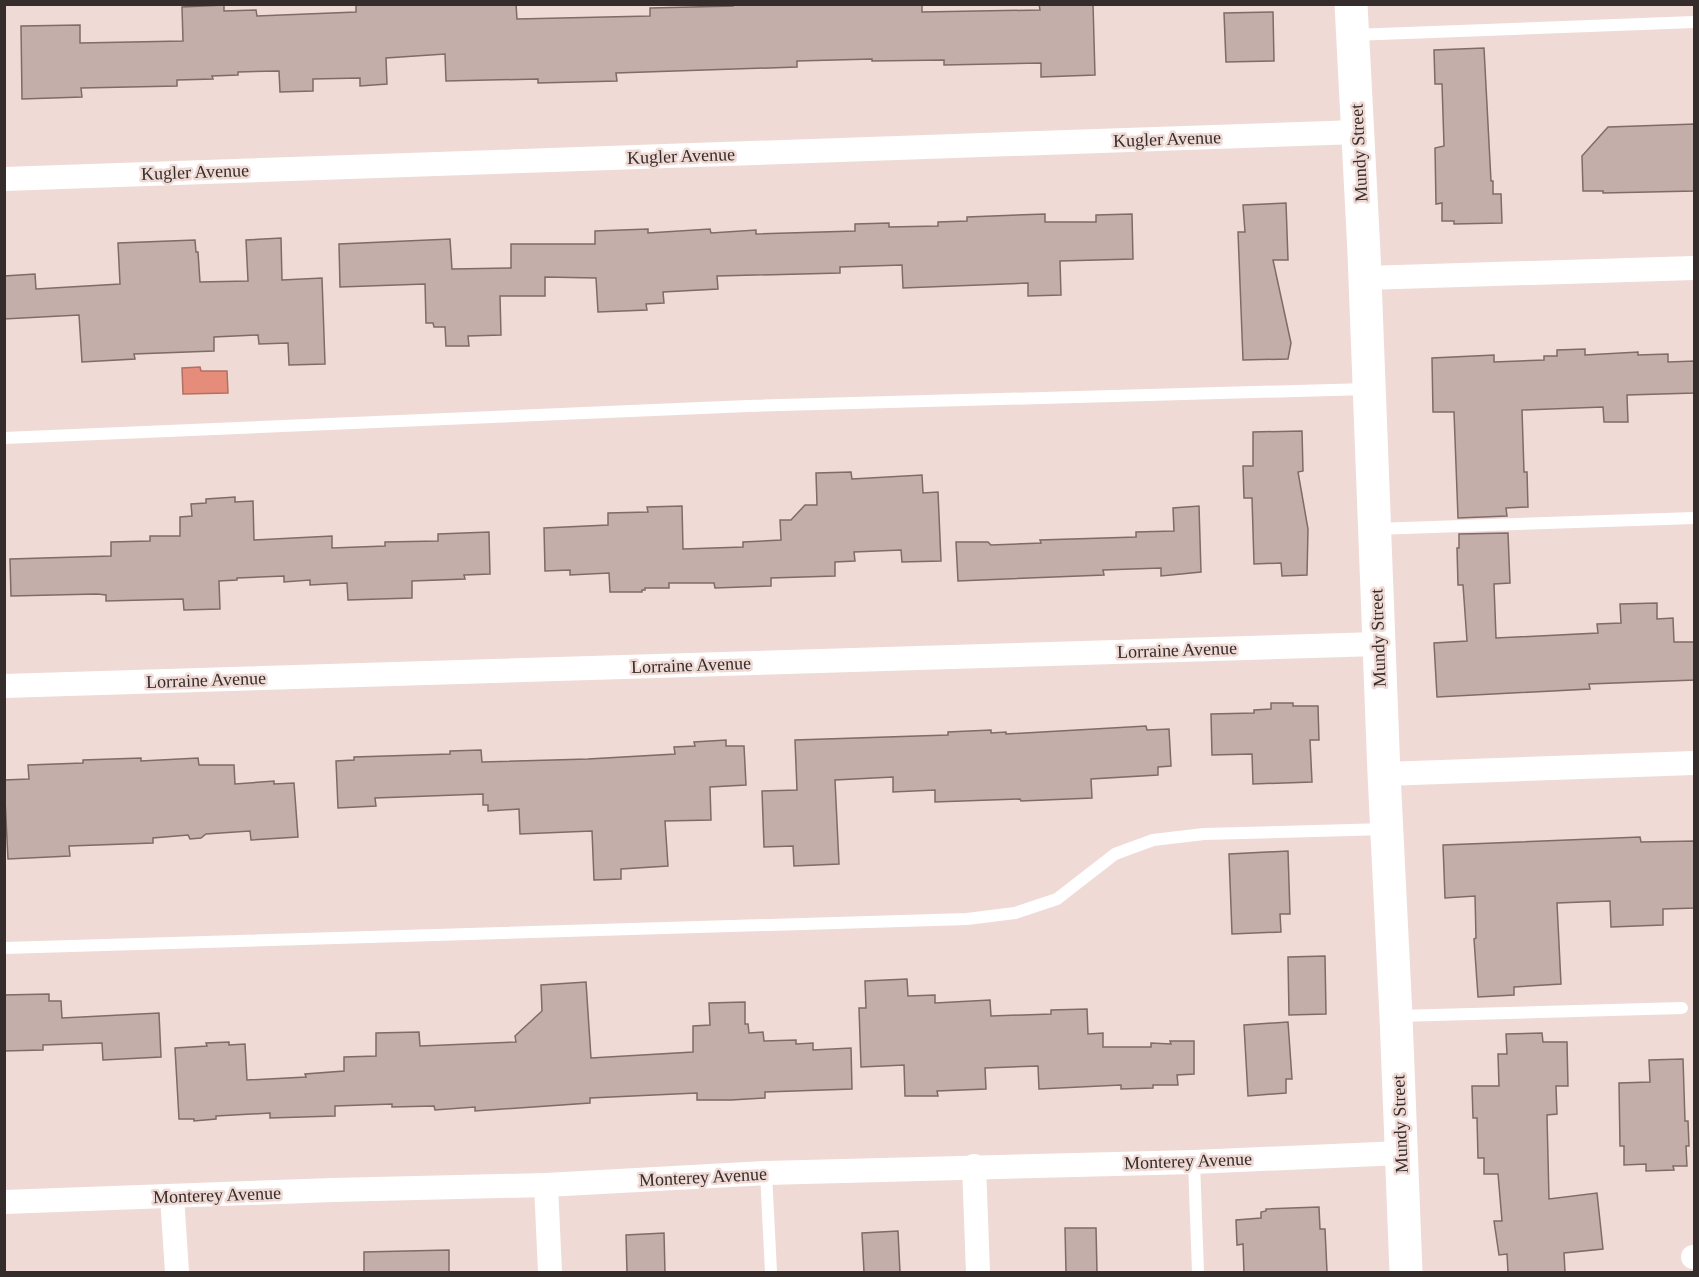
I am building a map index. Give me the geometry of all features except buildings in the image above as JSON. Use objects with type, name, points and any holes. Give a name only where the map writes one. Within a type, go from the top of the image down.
[{"type":"street","name":"Mundy Street","points":[[1351,20],[1370,389],[1378,644],[1406,1272]]},
{"type":"street","name":"Kugler Avenue","points":[[4,179],[1358,132]]},
{"type":"street","points":[[1365,278],[1695,268]]},
{"type":"street","name":"Lorraine Avenue","points":[[4,686],[1378,644]]},
{"type":"street","points":[[1384,774],[1695,763]]},
{"type":"street","name":"Monterey Avenue","points":[[4,1203],[546,1185],[766,1173],[1194,1162],[1401,1152]]},
{"type":"street","points":[[974,1167],[978,1272]]},
{"type":"street","points":[[546,1185],[550,1272]]},
{"type":"street","points":[[172,1196],[177,1272]]},
{"type":"lane","points":[[1351,20],[1695,22]]},
{"type":"lane","points":[[4,438],[748,406],[1370,389]]},
{"type":"lane","points":[[1375,529],[1695,518]]},
{"type":"lane","points":[[4,948],[968,919],[1015,913],[1057,898],[1115,854],[1153,840],[1204,834],[1386,829]]},
{"type":"lane","points":[[1396,1016],[1682,1008]]},
{"type":"lane","points":[[1194,1162],[1198,1272]]},
{"type":"lane","points":[[766,1173],[771,1272]]},
{"type":"shaded area","points":[[200,367],[201,371],[227,371],[228,393],[183,394],[182,368]]}]
